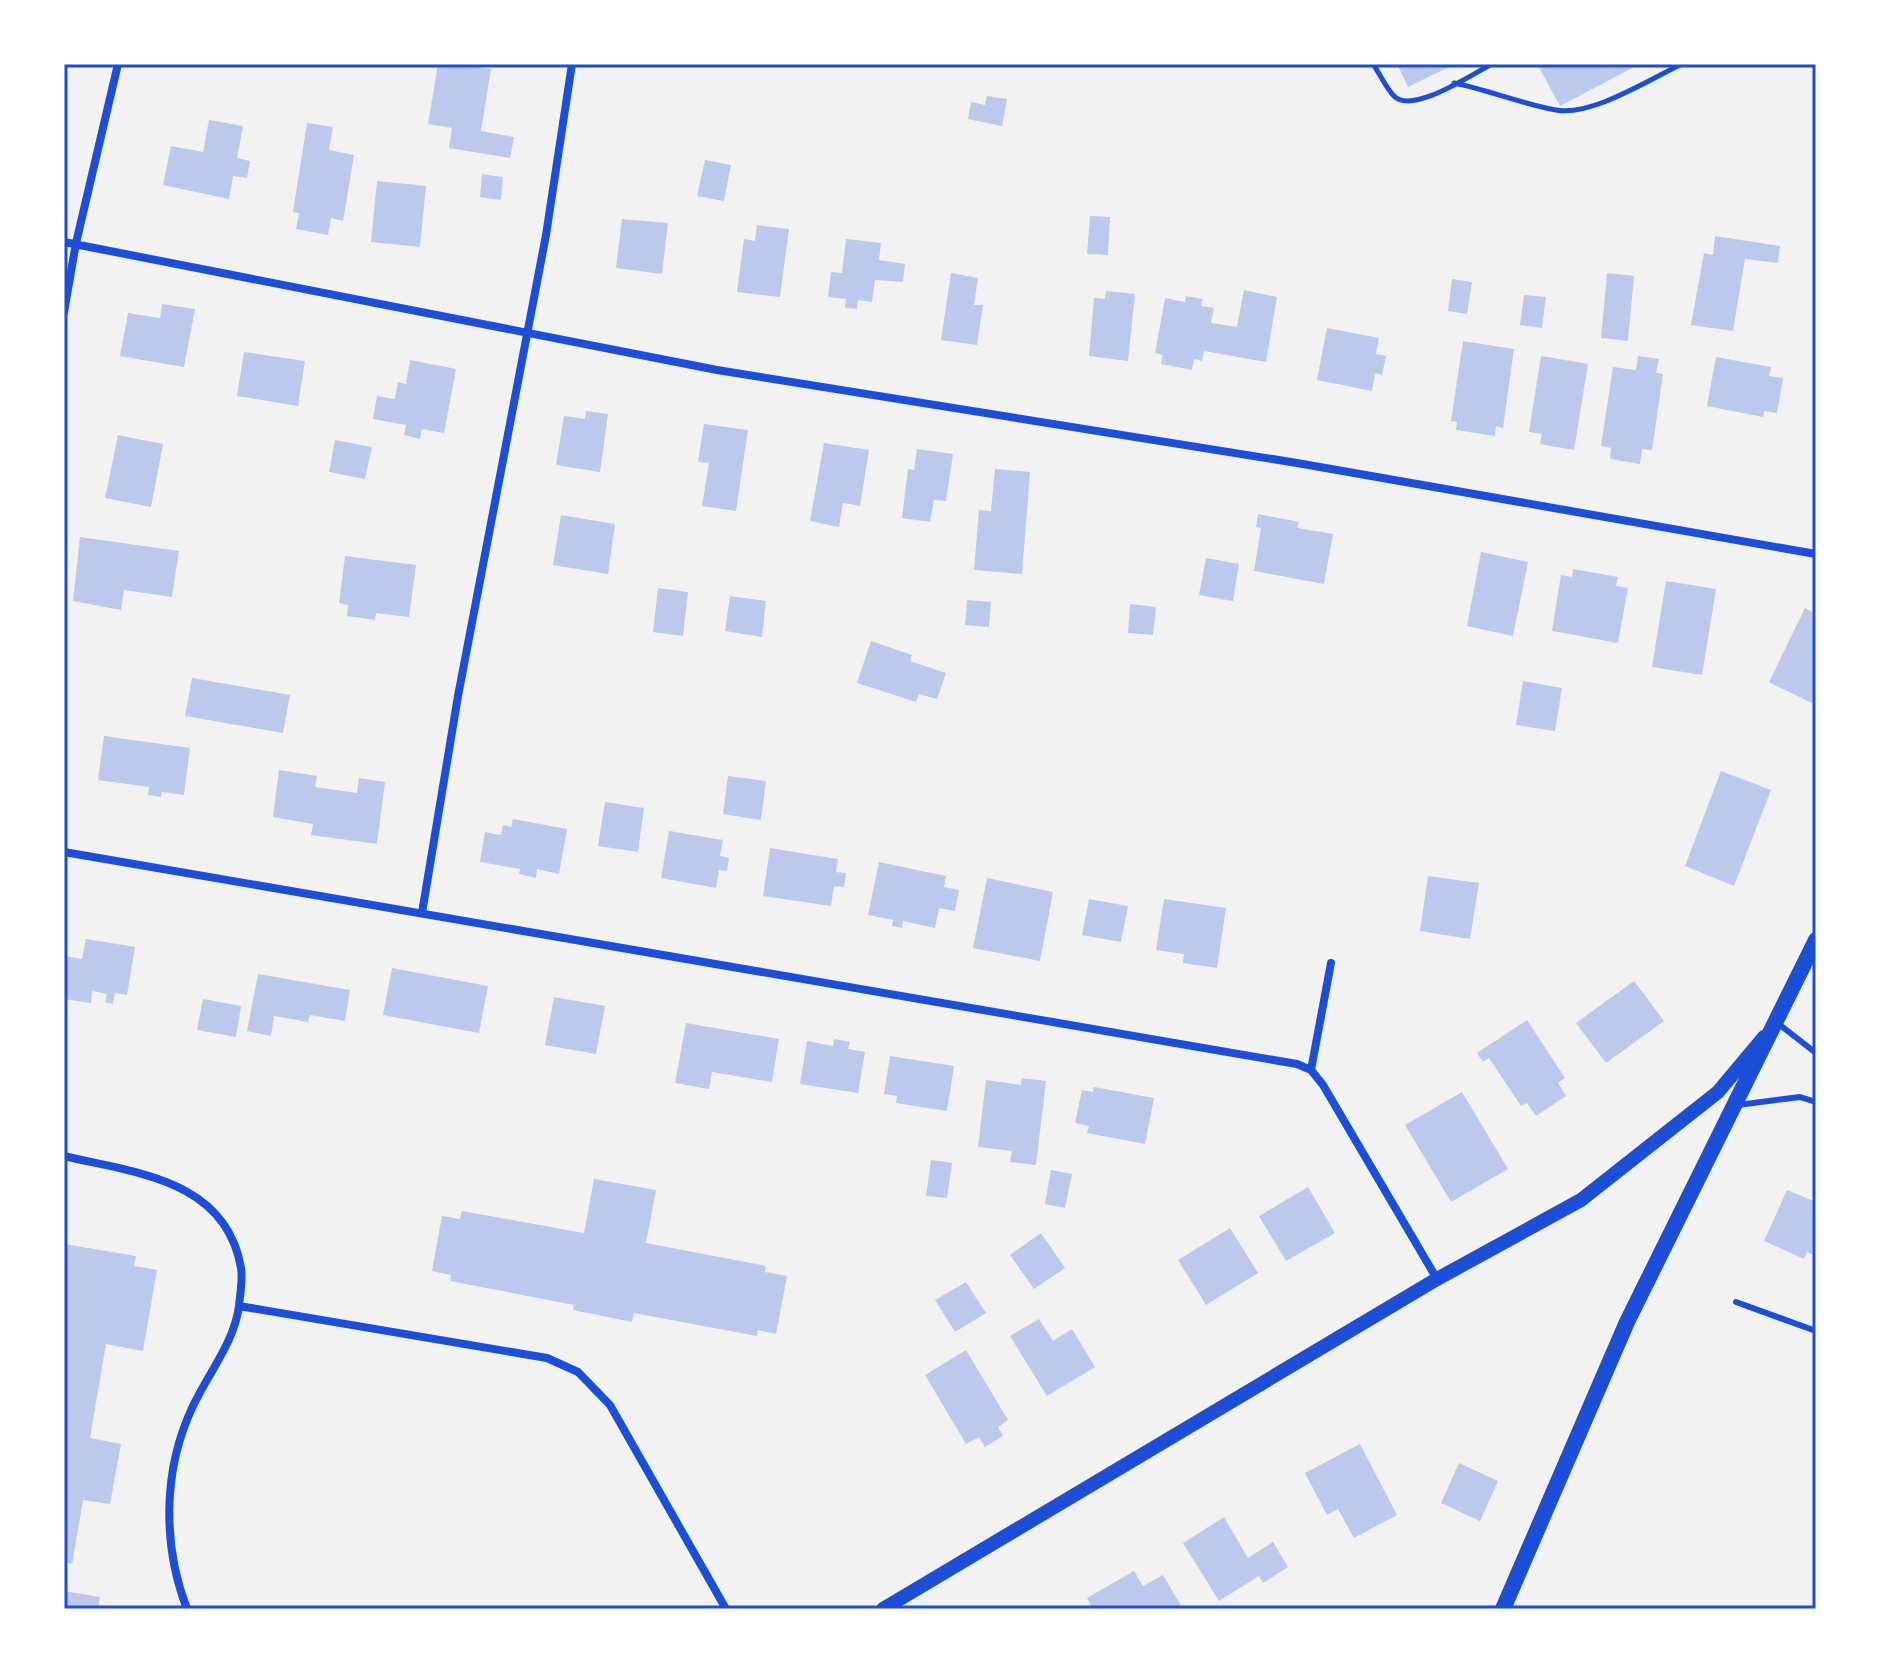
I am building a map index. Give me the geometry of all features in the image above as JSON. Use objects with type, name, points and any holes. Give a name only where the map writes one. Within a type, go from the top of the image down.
[{"type":"main road","points":[[1503,1609],[1627,1322],[1816,940]]},
{"type":"street","points":[[64,312],[76,243],[118,64]]},
{"type":"street","points":[[422,913],[458,696],[528,334],[572,64]]},
{"type":"street","points":[[64,242],[717,370],[1297,463],[1652,528],[1816,554]]},
{"type":"street","points":[[64,852],[1266,1057],[1311,1070]]},
{"type":"street","points":[[1331,963],[1311,1070],[1437,1279]]},
{"type":"street","points":[[883,1609],[1437,1279],[1581,1200],[1718,1092],[1776,1022]]},
{"type":"street","points":[[64,1156],[178,1185],[203,1201],[222,1225],[241,1269],[236,1328],[192,1409],[173,1470],[168,1524],[176,1576],[187,1609]]},
{"type":"street","points":[[239,1306],[547,1358],[578,1372],[610,1405],[726,1609]]},
{"type":"lane","points":[[1776,1022],[1816,1053]]},
{"type":"lane","points":[[1734,1106],[1800,1097],[1816,1102]]},
{"type":"lane","points":[[1736,1302],[1816,1331]]},
{"type":"path","points":[[1373,64],[1395,98],[1405,103],[1422,101],[1492,64]]},
{"type":"path","points":[[1454,83],[1493,91],[1558,111],[1608,100],[1682,64]]},
{"type":"building","points":[[438,64],[491,69],[481,131],[514,137],[510,158],[449,148],[452,128],[428,124]]},
{"type":"building","points":[[1397,64],[1455,64],[1408,87]]},
{"type":"building","points":[[1537,64],[1640,64],[1560,106]]},
{"type":"building","points":[[987,96],[1007,99],[1002,126],[968,119],[971,102],[985,105]]},
{"type":"building","points":[[209,120],[243,126],[237,158],[250,161],[247,178],[233,176],[229,199],[163,185],[171,146],[203,152]]},
{"type":"building","points":[[307,123],[333,127],[329,150],[354,155],[343,221],[331,218],[328,235],[296,229],[299,213],[293,212]]},
{"type":"building","points":[[705,160],[731,165],[724,201],[697,196]]},
{"type":"building","points":[[482,174],[503,177],[501,200],[480,197]]},
{"type":"building","points":[[377,181],[426,186],[420,247],[371,242]]},
{"type":"building","points":[[1090,216],[1110,217],[1108,255],[1087,254]]},
{"type":"building","points":[[622,219],[668,223],[662,274],[616,268]]},
{"type":"building","points":[[757,225],[789,229],[780,297],[737,292],[744,239],[755,241]]},
{"type":"building","points":[[1715,236],[1780,246],[1778,263],[1745,259],[1733,331],[1691,325],[1704,253],[1713,255]]},
{"type":"building","points":[[846,239],[881,243],[879,260],[905,264],[903,282],[875,280],[872,302],[858,300],[857,309],[845,308],[846,299],[828,297],[831,272],[842,273]]},
{"type":"building","points":[[951,273],[978,278],[974,305],[983,305],[977,345],[941,340]]},
{"type":"building","points":[[1607,273],[1634,276],[1628,341],[1601,338]]},
{"type":"building","points":[[1452,279],[1472,282],[1467,314],[1448,311]]},
{"type":"building","points":[[1244,290],[1277,297],[1266,362],[1204,351],[1202,361],[1194,359],[1192,370],[1161,364],[1163,355],[1155,353],[1165,298],[1185,302],[1186,296],[1203,299],[1201,306],[1214,308],[1211,323],[1237,327]]},
{"type":"building","points":[[1106,291],[1135,294],[1128,361],[1089,356],[1094,298],[1105,299]]},
{"type":"building","points":[[1524,295],[1546,297],[1542,328],[1520,325]]},
{"type":"building","points":[[162,304],[195,309],[184,367],[120,356],[128,313],[160,318]]},
{"type":"building","points":[[1327,328],[1379,338],[1376,354],[1386,356],[1382,375],[1375,373],[1372,391],[1317,380]]},
{"type":"building","points":[[1463,341],[1514,349],[1503,428],[1496,426],[1495,436],[1456,430],[1457,422],[1451,421]]},
{"type":"building","points":[[244,352],[305,361],[298,406],[237,396]]},
{"type":"building","points":[[1541,356],[1588,364],[1574,450],[1540,444],[1542,434],[1529,432]]},
{"type":"building","points":[[1638,356],[1659,359],[1656,373],[1663,374],[1652,450],[1642,449],[1640,464],[1610,459],[1611,448],[1601,446],[1613,367],[1636,370]]},
{"type":"building","points":[[1716,357],[1771,367],[1769,376],[1783,378],[1777,413],[1764,411],[1763,417],[1707,406]]},
{"type":"building","points":[[410,360],[456,369],[444,433],[422,429],[420,439],[404,435],[406,425],[373,419],[377,396],[395,399],[398,382],[406,384]]},
{"type":"building","points":[[586,411],[608,414],[600,472],[556,465],[564,416],[585,419]]},
{"type":"building","points":[[704,424],[748,430],[736,511],[702,506],[709,463],[698,462]]},
{"type":"building","points":[[118,435],[163,444],[151,507],[105,498]]},
{"type":"building","points":[[335,440],[372,447],[365,479],[329,472]]},
{"type":"building","points":[[824,443],[869,450],[860,506],[843,503],[839,527],[810,521]]},
{"type":"building","points":[[917,449],[953,454],[946,501],[934,500],[930,522],[902,518],[908,469],[914,470]]},
{"type":"building","points":[[995,469],[1030,472],[1022,574],[974,570],[979,510],[991,511]]},
{"type":"building","points":[[1258,514],[1299,522],[1297,528],[1333,534],[1324,584],[1254,571],[1261,528],[1256,527]]},
{"type":"building","points":[[561,515],[615,524],[608,574],[553,565]]},
{"type":"building","points":[[80,537],[179,551],[172,597],[124,590],[121,610],[73,601]]},
{"type":"building","points":[[1481,552],[1528,562],[1513,636],[1467,626]]},
{"type":"building","points":[[345,556],[416,565],[409,617],[376,613],[375,620],[347,616],[348,605],[339,603]]},
{"type":"building","points":[[1206,558],[1239,564],[1233,601],[1199,595]]},
{"type":"building","points":[[1573,569],[1618,577],[1616,586],[1628,588],[1618,643],[1552,631],[1561,575],[1572,577]]},
{"type":"building","points":[[1666,581],[1716,589],[1702,675],[1652,667]]},
{"type":"building","points":[[658,588],[688,592],[683,636],[653,632]]},
{"type":"building","points":[[730,596],[766,601],[762,637],[725,631]]},
{"type":"building","points":[[967,600],[991,602],[989,627],[965,625]]},
{"type":"building","points":[[1130,604],[1156,607],[1153,635],[1128,633]]},
{"type":"building","points":[[1805,608],[1816,614],[1816,705],[1769,682]]},
{"type":"building","points":[[871,641],[912,655],[910,661],[946,673],[937,699],[919,694],[916,702],[857,683]]},
{"type":"building","points":[[192,678],[290,695],[283,733],[185,716]]},
{"type":"building","points":[[1523,681],[1562,688],[1555,731],[1516,725]]},
{"type":"building","points":[[104,736],[190,748],[184,795],[162,792],[161,797],[148,795],[149,787],[98,780]]},
{"type":"building","points":[[279,770],[317,776],[315,787],[357,793],[359,778],[385,782],[377,844],[311,835],[313,824],[273,817]]},
{"type":"building","points":[[1721,771],[1771,790],[1734,886],[1685,866]]},
{"type":"building","points":[[728,776],[766,781],[761,820],[723,814]]},
{"type":"building","points":[[605,802],[644,808],[638,852],[598,846]]},
{"type":"building","points":[[513,819],[567,829],[559,874],[537,869],[536,878],[519,874],[520,869],[480,862],[485,832],[501,835],[503,825],[511,827]]},
{"type":"building","points":[[669,831],[723,840],[720,856],[729,858],[727,871],[719,870],[716,888],[661,878]]},
{"type":"building","points":[[770,848],[838,859],[836,872],[846,873],[844,887],[834,886],[831,906],[763,896]]},
{"type":"building","points":[[879,862],[946,876],[944,887],[959,890],[955,911],[939,908],[935,928],[903,921],[902,928],[892,926],[893,920],[868,915]]},
{"type":"building","points":[[1428,876],[1479,883],[1470,939],[1420,931]]},
{"type":"building","points":[[987,878],[1053,892],[1040,961],[973,948]]},
{"type":"building","points":[[1089,899],[1128,906],[1121,942],[1082,935]]},
{"type":"building","points":[[1164,899],[1226,908],[1217,968],[1183,963],[1184,954],[1156,950]]},
{"type":"building","points":[[86,939],[135,947],[127,995],[115,993],[113,1004],[105,1002],[107,994],[92,991],[91,1003],[64,999],[64,956],[82,959]]},
{"type":"building","points":[[392,968],[488,986],[479,1033],[383,1015]]},
{"type":"building","points":[[258,974],[350,990],[345,1021],[310,1015],[308,1022],[274,1016],[271,1036],[247,1031]]},
{"type":"building","points":[[1634,981],[1664,1021],[1606,1063],[1576,1023]]},
{"type":"building","points":[[554,997],[605,1006],[596,1054],[545,1045]]},
{"type":"building","points":[[203,999],[241,1006],[236,1037],[197,1030]]},
{"type":"building","points":[[1527,1020],[1565,1078],[1558,1083],[1566,1096],[1536,1116],[1527,1103],[1521,1106],[1489,1058],[1483,1062],[1477,1053]]},
{"type":"building","points":[[686,1023],[779,1039],[772,1082],[712,1072],[709,1089],[675,1083]]},
{"type":"building","points":[[834,1039],[850,1042],[848,1049],[865,1052],[858,1093],[800,1084],[807,1041],[833,1046]]},
{"type":"building","points":[[890,1056],[954,1066],[947,1111],[896,1103],[897,1096],[884,1094]]},
{"type":"building","points":[[1022,1078],[1046,1081],[1036,1165],[1010,1162],[1012,1151],[978,1147],[986,1080],[1021,1085]]},
{"type":"building","points":[[1094,1087],[1154,1098],[1145,1144],[1087,1133],[1089,1126],[1075,1123],[1082,1090],[1093,1092]]},
{"type":"building","points":[[1462,1092],[1508,1169],[1451,1202],[1405,1125]]},
{"type":"building","points":[[931,1160],[952,1163],[947,1198],[926,1196]]},
{"type":"building","points":[[1051,1170],[1072,1174],[1065,1208],[1045,1204]]},
{"type":"building","points":[[594,1179],[656,1190],[646,1243],[766,1266],[765,1272],[787,1276],[776,1334],[758,1330],[757,1336],[634,1313],[632,1322],[573,1310],[574,1305],[450,1281],[451,1275],[432,1271],[442,1216],[460,1219],[462,1211],[584,1233]]},
{"type":"building","points":[[1308,1187],[1335,1233],[1286,1261],[1259,1216]]},
{"type":"building","points":[[1787,1190],[1816,1202],[1812,1210],[1816,1211],[1816,1256],[1807,1252],[1804,1259],[1764,1241]]},
{"type":"building","points":[[1230,1228],[1258,1273],[1206,1305],[1178,1260]]},
{"type":"building","points":[[1041,1233],[1065,1268],[1034,1289],[1010,1255]]},
{"type":"building","points":[[64,1244],[136,1256],[134,1266],[157,1270],[143,1351],[106,1344],[90,1438],[121,1444],[110,1504],[83,1500],[72,1564],[64,1562]]},
{"type":"building","points":[[966,1282],[986,1313],[955,1332],[935,1300]]},
{"type":"building","points":[[1039,1319],[1053,1341],[1072,1329],[1095,1367],[1047,1396],[1010,1336]]},
{"type":"building","points":[[966,1350],[1008,1420],[998,1427],[1003,1436],[985,1447],[979,1437],[966,1444],[925,1375]]},
{"type":"building","points":[[1360,1444],[1397,1515],[1354,1538],[1338,1509],[1327,1515],[1305,1473]]},
{"type":"building","points":[[1459,1463],[1498,1481],[1480,1521],[1441,1503]]},
{"type":"building","points":[[1224,1517],[1248,1558],[1273,1542],[1288,1567],[1263,1583],[1259,1576],[1219,1601],[1183,1543]]},
{"type":"building","points":[[1134,1571],[1143,1586],[1163,1575],[1183,1609],[1093,1609],[1087,1598]]},
{"type":"building","points":[[64,1591],[100,1597],[98,1609],[64,1609]]}]
